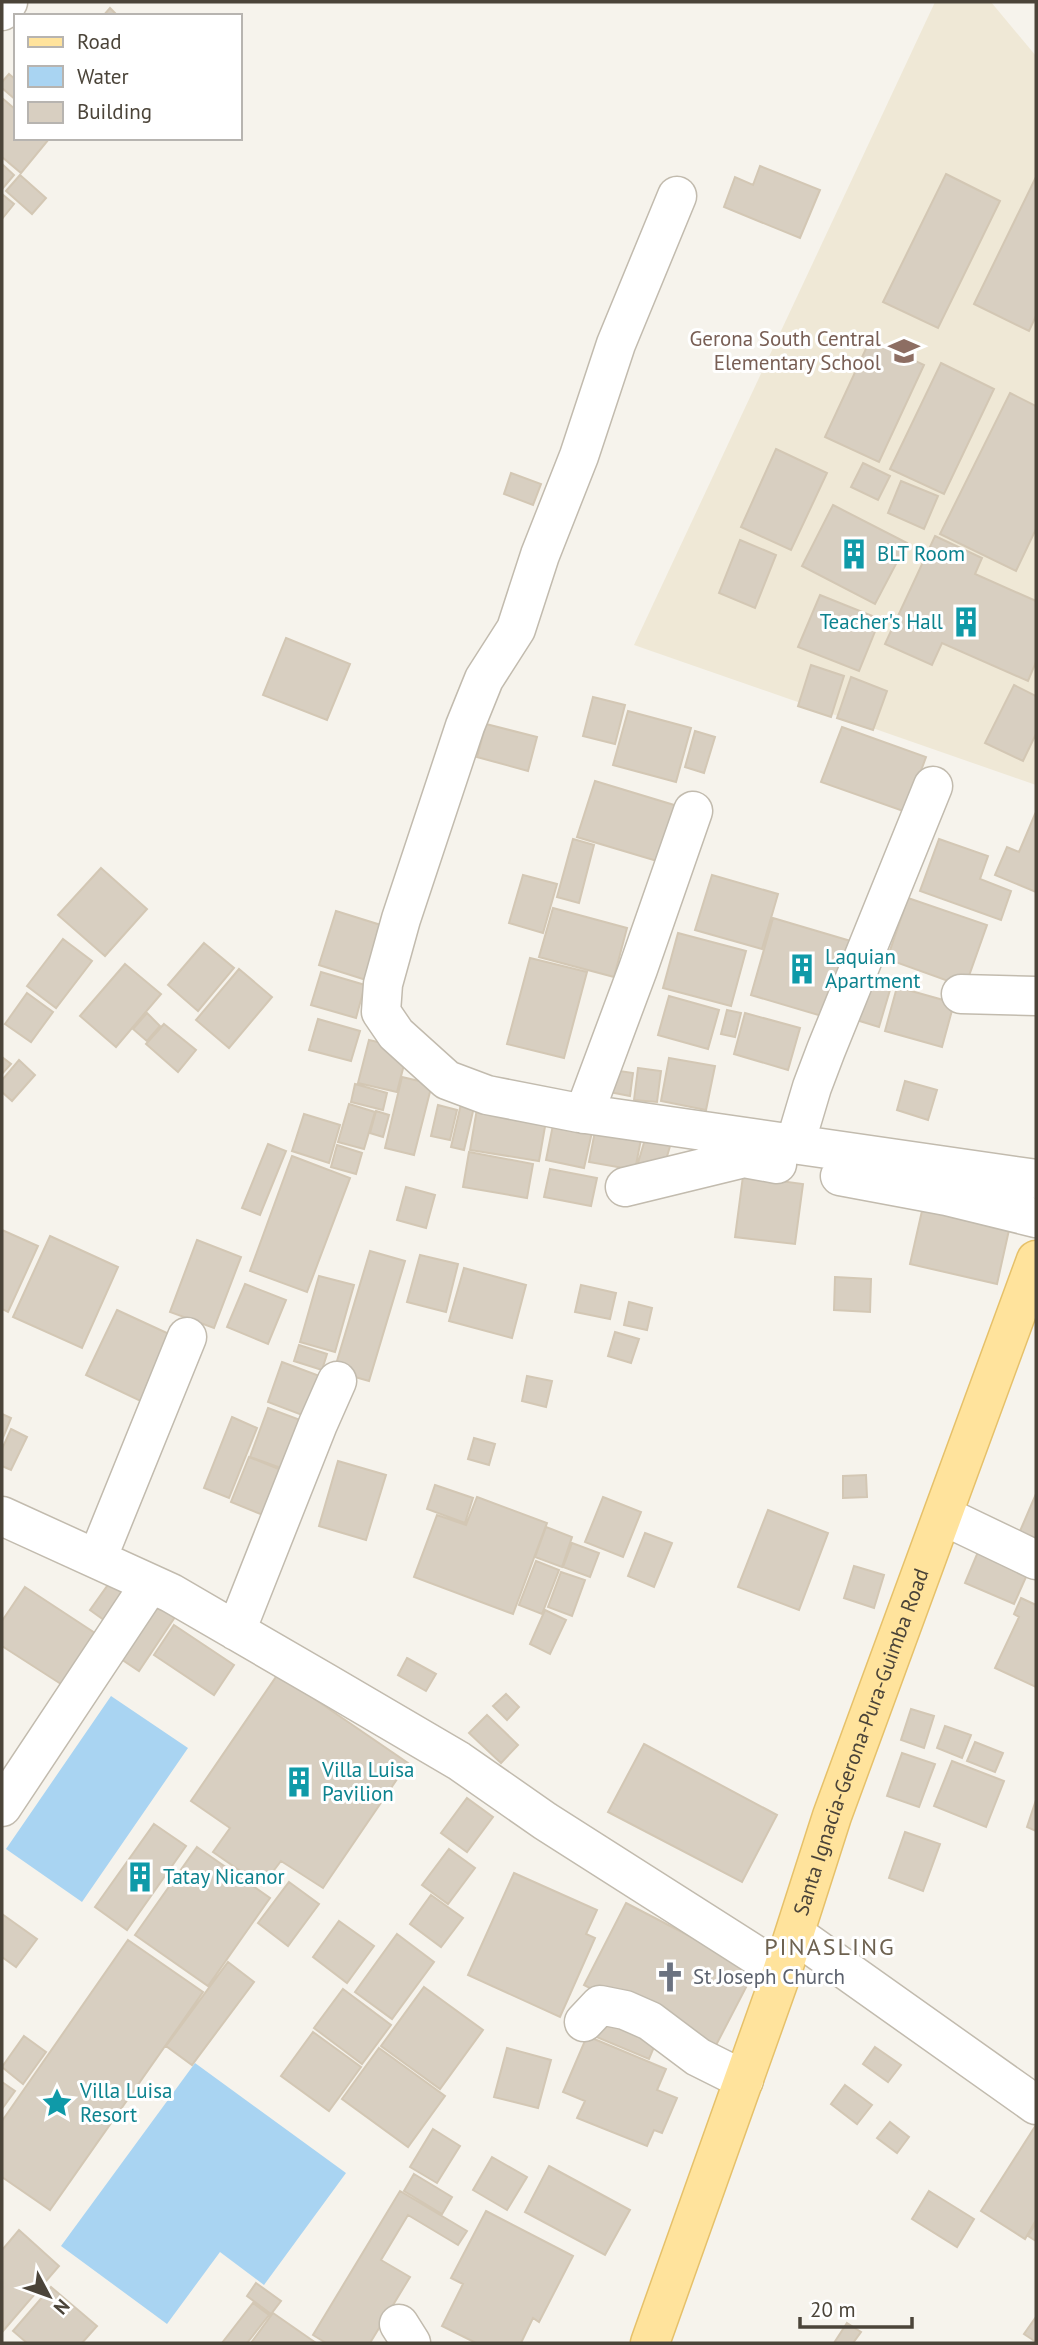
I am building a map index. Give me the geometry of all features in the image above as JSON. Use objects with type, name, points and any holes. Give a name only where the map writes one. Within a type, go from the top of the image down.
[{"type":"main road","name":"Santa Ignacia-Gerona-Pura-Guimba Road","points":[[650,2343],[782,1972],[832,1816],[1036,1260]]},
{"type":"street","points":[[2,10],[8,2]]},
{"type":"street","points":[[677,196],[616,344],[579,456],[540,555],[516,629],[484,679],[469,716],[401,919],[383,984],[381,1012],[396,1034],[447,1080],[487,1095],[584,1114],[1036,1179]]},
{"type":"street","points":[[795,1144],[826,1050],[933,786]]},
{"type":"street","points":[[584,1114],[693,811]]},
{"type":"street","points":[[961,994],[1036,996]]},
{"type":"street","points":[[625,1187],[744,1158],[947,1196],[1036,1217]]},
{"type":"street","points":[[97,1559],[187,1337]]},
{"type":"street","points":[[236,1631],[337,1381]]},
{"type":"street","points":[[2,1516],[150,1584],[236,1631],[458,1761],[545,1821],[782,1972]]},
{"type":"street","points":[[944,1516],[1036,1560]]},
{"type":"street","points":[[2,1807],[150,1584]]},
{"type":"street","points":[[795,1934],[1036,2104]]},
{"type":"street","points":[[584,2022],[600,2005],[625,2010],[650,2021],[698,2057],[744,2080]]},
{"type":"shaded area","name":"Gerona South Central Elementary School","points":[[935,2],[991,2],[1036,56],[1036,785],[634,645]]},
{"type":"water","points":[[111,1696],[188,1748],[82,1902],[6,1849]]},
{"type":"water","points":[[195,2063],[346,2173],[264,2285],[220,2252],[167,2324],[61,2246]]},
{"type":"building","points":[[110,8],[116,14],[105,14]]},
{"type":"building","points":[[9,74],[14,78],[14,98],[2,88],[2,82]]},
{"type":"building","points":[[2,98],[14,108],[14,140],[48,140],[21,173],[2,157]]},
{"type":"building","points":[[2,164],[14,175],[3,188],[2,187]]},
{"type":"building","points":[[760,166],[820,190],[800,238],[724,207],[735,177],[753,185]]},
{"type":"building","points":[[946,174],[1000,201],[938,328],[883,302]]},
{"type":"building","points":[[20,175],[46,198],[32,214],[6,191]]},
{"type":"building","points":[[1036,177],[1036,316],[1029,331],[974,304]]},
{"type":"building","points":[[2,194],[14,204],[2,219]]},
{"type":"building","points":[[870,340],[924,365],[879,462],[825,437]]},
{"type":"building","points":[[941,363],[994,389],[944,494],[890,469]]},
{"type":"building","points":[[1010,393],[1036,406],[1036,529],[1016,571],[940,534]]},
{"type":"building","points":[[776,449],[827,473],[791,550],[741,527]]},
{"type":"building","points":[[863,463],[890,476],[878,500],[851,487]]},
{"type":"building","points":[[511,473],[541,484],[533,505],[504,494]]},
{"type":"building","points":[[901,481],[938,496],[924,529],[888,513]]},
{"type":"building","name":"BLT Room","points":[[833,505],[907,543],[875,604],[802,566]]},
{"type":"building","name":"Teacher's Hall","points":[[935,536],[982,558],[975,574],[1036,601],[1036,662],[1028,681],[942,643],[932,665],[885,644]]},
{"type":"building","points":[[740,540],[776,555],[755,608],[719,593]]},
{"type":"building","points":[[820,595],[880,619],[859,671],[798,647]]},
{"type":"building","points":[[286,638],[350,664],[327,720],[263,695]]},
{"type":"building","points":[[811,665],[844,676],[831,717],[798,706]]},
{"type":"building","points":[[851,677],[887,691],[873,730],[837,718]]},
{"type":"building","points":[[1014,685],[1036,696],[1036,734],[1023,761],[985,743]]},
{"type":"building","points":[[593,697],[625,705],[615,744],[583,736]]},
{"type":"building","points":[[628,711],[691,728],[676,782],[613,765]]},
{"type":"building","points":[[486,724],[537,737],[528,771],[477,757]]},
{"type":"building","points":[[842,727],[926,757],[906,812],[821,782]]},
{"type":"building","points":[[695,731],[715,737],[704,773],[685,767]]},
{"type":"building","points":[[595,781],[684,808],[667,864],[577,837]]},
{"type":"building","points":[[1035,814],[1036,892],[995,875],[1007,847],[1019,852]]},
{"type":"building","points":[[573,839],[594,845],[579,903],[557,897]]},
{"type":"building","points":[[939,839],[988,856],[980,879],[1011,891],[1001,920],[920,891]]},
{"type":"building","points":[[101,868],[147,909],[105,956],[58,915]]},
{"type":"building","points":[[523,875],[557,884],[543,933],[509,923]]},
{"type":"building","points":[[712,875],[778,894],[762,949],[695,930]]},
{"type":"building","points":[[908,898],[987,925],[965,987],[887,959]]},
{"type":"building","points":[[553,908],[627,928],[614,977],[539,957]]},
{"type":"building","points":[[336,911],[384,926],[366,980],[319,965]]},
{"type":"building","name":"Laquian Apartment","points":[[773,918],[854,942],[832,1019],[751,995]]},
{"type":"building","points":[[678,933],[746,951],[731,1006],[663,988]]},
{"type":"building","points":[[63,939],[92,961],[56,1008],[27,986]]},
{"type":"building","points":[[204,943],[234,968],[198,1011],[168,985]]},
{"type":"building","points":[[530,958],[587,972],[564,1058],[507,1044]]},
{"type":"building","points":[[125,964],[161,994],[116,1047],[80,1016]]},
{"type":"building","points":[[239,969],[272,997],[229,1048],[196,1020]]},
{"type":"building","points":[[321,972],[365,985],[356,1018],[311,1005]]},
{"type":"building","points":[[861,981],[890,990],[879,1027],[850,1018]]},
{"type":"building","points":[[897,987],[954,1003],[942,1047],[885,1031]]},
{"type":"building","points":[[27,993],[53,1012],[31,1042],[5,1024]]},
{"type":"building","points":[[669,996],[719,1010],[708,1049],[658,1035]]},
{"type":"building","points":[[727,1010],[741,1013],[735,1037],[721,1034]]},
{"type":"building","points":[[147,1013],[160,1026],[147,1041],[133,1029]]},
{"type":"building","points":[[745,1013],[800,1028],[788,1070],[734,1054]]},
{"type":"building","points":[[318,1019],[360,1031],[351,1061],[309,1050]]},
{"type":"building","points":[[164,1024],[196,1050],[178,1072],[146,1044]]},
{"type":"building","points":[[369,1040],[408,1049],[397,1092],[358,1083]]},
{"type":"building","points":[[2,1057],[11,1064],[2,1074]]},
{"type":"building","points":[[669,1058],[715,1066],[706,1110],[661,1101]]},
{"type":"building","points":[[19,1060],[35,1075],[12,1101],[2,1092],[2,1080]]},
{"type":"building","points":[[638,1068],[661,1071],[657,1102],[634,1100]]},
{"type":"building","points":[[613,1070],[633,1073],[630,1096],[609,1092]]},
{"type":"building","points":[[402,1077],[432,1084],[414,1155],[385,1148]]},
{"type":"building","points":[[905,1081],[937,1090],[928,1120],[897,1110]]},
{"type":"building","points":[[355,1084],[387,1093],[383,1110],[351,1102]]},
{"type":"building","points":[[478,1103],[547,1115],[539,1161],[470,1150]]},
{"type":"building","points":[[349,1104],[375,1112],[364,1149],[338,1142]]},
{"type":"building","points":[[461,1104],[474,1107],[464,1150],[451,1147]]},
{"type":"building","points":[[438,1105],[457,1110],[450,1140],[431,1136]]},
{"type":"building","points":[[376,1111],[389,1115],[383,1137],[370,1133]]},
{"type":"building","points":[[304,1114],[340,1125],[329,1163],[292,1151]]},
{"type":"building","points":[[555,1115],[594,1123],[584,1168],[546,1160]]},
{"type":"building","points":[[597,1121],[643,1129],[635,1170],[589,1162]]},
{"type":"building","points":[[648,1129],[673,1136],[663,1170],[638,1163]]},
{"type":"building","points":[[268,1144],[286,1151],[260,1215],[242,1208]]},
{"type":"building","points":[[337,1145],[362,1153],[356,1174],[331,1167]]},
{"type":"building","points":[[469,1152],[533,1164],[527,1198],[463,1187]]},
{"type":"building","points":[[292,1156],[350,1178],[307,1292],[250,1271]]},
{"type":"building","points":[[550,1169],[597,1178],[591,1206],[544,1197]]},
{"type":"building","points":[[743,1176],[803,1184],[795,1244],[735,1237]]},
{"type":"building","points":[[406,1187],[435,1195],[426,1228],[397,1220]]},
{"type":"building","points":[[924,1202],[1011,1221],[997,1284],[910,1264]]},
{"type":"building","points":[[2,1230],[38,1246],[8,1312],[2,1309]]},
{"type":"building","points":[[50,1236],[118,1267],[82,1348],[13,1317]]},
{"type":"building","points":[[197,1240],[241,1257],[214,1328],[170,1312]]},
{"type":"building","points":[[370,1251],[405,1261],[369,1381],[334,1371]]},
{"type":"building","points":[[420,1255],[458,1264],[446,1312],[407,1302]]},
{"type":"building","points":[[464,1268],[526,1285],[512,1338],[449,1321]]},
{"type":"building","points":[[319,1276],[354,1285],[335,1352],[300,1342]]},
{"type":"building","points":[[835,1277],[871,1279],[870,1312],[834,1310]]},
{"type":"building","points":[[245,1284],[286,1300],[268,1344],[227,1327]]},
{"type":"building","points":[[581,1285],[616,1293],[610,1319],[575,1312]]},
{"type":"building","points":[[629,1302],[652,1308],[647,1330],[624,1325]]},
{"type":"building","points":[[117,1310],[180,1339],[149,1405],[86,1375]]},
{"type":"building","points":[[615,1332],[639,1339],[631,1363],[608,1356]]},
{"type":"building","points":[[299,1345],[327,1354],[322,1370],[294,1361]]},
{"type":"building","points":[[282,1362],[325,1378],[310,1418],[268,1402]]},
{"type":"building","points":[[527,1376],[552,1381],[546,1407],[522,1401]]},
{"type":"building","points":[[268,1408],[311,1424],[292,1472],[250,1457]]},
{"type":"building","points":[[2,1414],[11,1418],[2,1440]]},
{"type":"building","points":[[232,1417],[257,1428],[229,1498],[204,1488]]},
{"type":"building","points":[[11,1429],[27,1437],[11,1470],[2,1466],[2,1449]]},
{"type":"building","points":[[474,1438],[495,1444],[489,1465],[468,1459]]},
{"type":"building","points":[[249,1457],[286,1472],[268,1517],[231,1502]]},
{"type":"building","points":[[338,1461],[386,1475],[366,1540],[319,1526]]},
{"type":"building","points":[[866,1475],[867,1497],[843,1498],[843,1476]]},
{"type":"building","points":[[435,1485],[473,1498],[465,1523],[427,1509]]},
{"type":"building","points":[[1036,1494],[1036,1546],[1017,1538]]},
{"type":"building","points":[[477,1497],[547,1523],[513,1614],[414,1577],[437,1515],[466,1525]]},
{"type":"building","points":[[603,1497],[641,1512],[623,1557],[585,1542]]},
{"type":"building","points":[[768,1510],[828,1533],[799,1610],[738,1587]]},
{"type":"building","points":[[546,1527],[572,1537],[562,1567],[535,1557]]},
{"type":"building","points":[[645,1533],[672,1543],[654,1587],[628,1576]]},
{"type":"building","points":[[572,1543],[599,1553],[590,1577],[563,1567]]},
{"type":"building","points":[[980,1547],[1030,1568],[1014,1604],[965,1583]]},
{"type":"building","points":[[536,1561],[559,1570],[542,1614],[519,1605]]},
{"type":"building","points":[[854,1566],[884,1575],[874,1608],[844,1598]]},
{"type":"building","points":[[561,1572],[585,1580],[572,1616],[548,1607]]},
{"type":"building","points":[[110,1582],[131,1597],[111,1625],[90,1610]]},
{"type":"building","points":[[25,1587],[98,1635],[64,1686],[2,1646],[2,1621]]},
{"type":"building","points":[[1021,1598],[1036,1605],[1036,1687],[995,1668],[1019,1617],[1014,1614]]},
{"type":"building","points":[[152,1601],[175,1617],[139,1671],[115,1655]]},
{"type":"building","points":[[545,1610],[566,1620],[550,1654],[530,1644]]},
{"type":"building","points":[[174,1625],[234,1665],[214,1695],[154,1655]]},
{"type":"building","points":[[407,1658],[436,1674],[426,1691],[398,1675]]},
{"type":"building","name":"Villa Luisa Pavilion","points":[[278,1674],[408,1763],[323,1888],[281,1861],[262,1886],[213,1852],[230,1828],[191,1801]]},
{"type":"building","points":[[506,1694],[519,1707],[507,1720],[493,1706]]},
{"type":"building","points":[[911,1709],[934,1716],[924,1748],[901,1740]]},
{"type":"building","points":[[487,1715],[518,1745],[501,1763],[469,1733]]},
{"type":"building","points":[[945,1726],[971,1735],[962,1758],[937,1748]]},
{"type":"building","points":[[975,1742],[1003,1753],[995,1772],[967,1761]]},
{"type":"building","points":[[644,1744],[777,1815],[742,1882],[608,1812]]},
{"type":"building","points":[[902,1753],[935,1764],[919,1807],[887,1796]]},
{"type":"building","points":[[952,1761],[1004,1781],[986,1827],[934,1806]]},
{"type":"building","points":[[467,1798],[493,1817],[467,1852],[441,1833]]},
{"type":"building","points":[[1036,1800],[1036,1831],[1027,1827]]},
{"type":"building","name":"Tatay Nicanor","points":[[154,1824],[186,1846],[127,1930],[95,1907]]},
{"type":"building","points":[[905,1832],[940,1844],[923,1891],[889,1878]]},
{"type":"building","points":[[197,1847],[270,1898],[208,1986],[135,1935]]},
{"type":"building","points":[[449,1849],[475,1868],[448,1904],[422,1885]]},
{"type":"building","points":[[514,1873],[597,1910],[586,1934],[595,1938],[560,2017],[468,1975]]},
{"type":"building","points":[[289,1882],[319,1904],[288,1946],[258,1923]]},
{"type":"building","points":[[431,1895],[463,1918],[441,1947],[410,1924]]},
{"type":"building","name":"St Joseph Church","points":[[626,1903],[755,1970],[713,2051],[584,1985]]},
{"type":"building","points":[[2,1914],[37,1939],[16,1967],[2,1957]]},
{"type":"building","points":[[339,1921],[374,1946],[347,1983],[313,1957]]},
{"type":"building","points":[[397,1934],[434,1962],[392,2019],[355,1992]]},
{"type":"building","points":[[128,1940],[203,1992],[50,2210],[2,2177],[2,2121]]},
{"type":"building","points":[[228,1962],[254,1982],[192,2065],[166,2046]]},
{"type":"building","points":[[424,1987],[483,2030],[440,2089],[381,2046]]},
{"type":"building","points":[[343,1989],[391,2025],[362,2064],[314,2028]]},
{"type":"building","points":[[596,2010],[659,2035],[649,2059],[587,2033]]},
{"type":"building","points":[[313,2032],[361,2067],[329,2111],[281,2076]]},
{"type":"building","points":[[24,2036],[46,2052],[23,2084],[2,2067]]},
{"type":"building","points":[[587,2036],[666,2069],[657,2090],[677,2098],[662,2133],[654,2130],[647,2146],[577,2118],[585,2101],[563,2092]]},
{"type":"building","points":[[875,2047],[901,2065],[888,2082],[863,2064]]},
{"type":"building","points":[[379,2048],[445,2096],[408,2147],[342,2099]]},
{"type":"building","points":[[507,2048],[551,2060],[538,2108],[494,2097]]},
{"type":"building","points":[[2,2082],[15,2091],[2,2109]]},
{"type":"building","points":[[845,2085],[872,2105],[857,2124],[831,2104]]},
{"type":"building","points":[[890,2122],[909,2137],[897,2153],[877,2138]]},
{"type":"building","points":[[1036,2125],[1036,2220],[1025,2239],[981,2211]]},
{"type":"building","points":[[433,2129],[460,2146],[437,2183],[410,2167]]},
{"type":"building","points":[[492,2157],[527,2177],[507,2210],[473,2190]]},
{"type":"building","points":[[549,2166],[630,2210],[605,2255],[525,2212]]},
{"type":"building","points":[[414,2174],[452,2197],[442,2214],[404,2191]]},
{"type":"building","points":[[400,2191],[467,2231],[458,2245],[408,2215],[381,2260],[410,2277],[370,2343],[326,2343],[313,2335]]},
{"type":"building","points":[[929,2191],[974,2219],[957,2247],[912,2219]]},
{"type":"building","points":[[486,2211],[573,2256],[539,2322],[533,2318],[521,2343],[476,2343],[442,2326],[463,2284],[451,2278]]},
{"type":"building","points":[[1036,2223],[1036,2241],[1028,2236]]},
{"type":"building","points":[[19,2230],[59,2266],[3,2331],[2,2250]]},
{"type":"building","points":[[256,2283],[281,2301],[271,2314],[247,2296]]},
{"type":"building","points":[[51,2287],[97,2326],[82,2343],[27,2343],[13,2331]]},
{"type":"building","points":[[253,2303],[269,2315],[247,2343],[222,2343]]},
{"type":"building","points":[[273,2313],[316,2343],[251,2343]]},
{"type":"building","points":[[1036,2317],[1036,2342],[1024,2334]]},
{"type":"building","points":[[847,2323],[861,2332],[853,2343],[834,2343]]},
{"type":"place","name":"Gerona South Central Elementary School","points":[[904,351]]},
{"type":"place","name":"BLT Room","points":[[854,554]]},
{"type":"place","name":"Teacher's Hall","points":[[966,622]]},
{"type":"place","name":"Laquian Apartment","points":[[802,969]]},
{"type":"place","name":"Villa Luisa Pavilion","points":[[299,1782]]},
{"type":"place","name":"Tatay Nicanor","points":[[140,1877]]},
{"type":"place","name":"St Joseph Church","points":[[670,1977]]},
{"type":"place","name":"Villa Luisa Resort","points":[[57,2103]]},
{"type":"district","name":"PINASLING","points":[[830,1947]]}]
